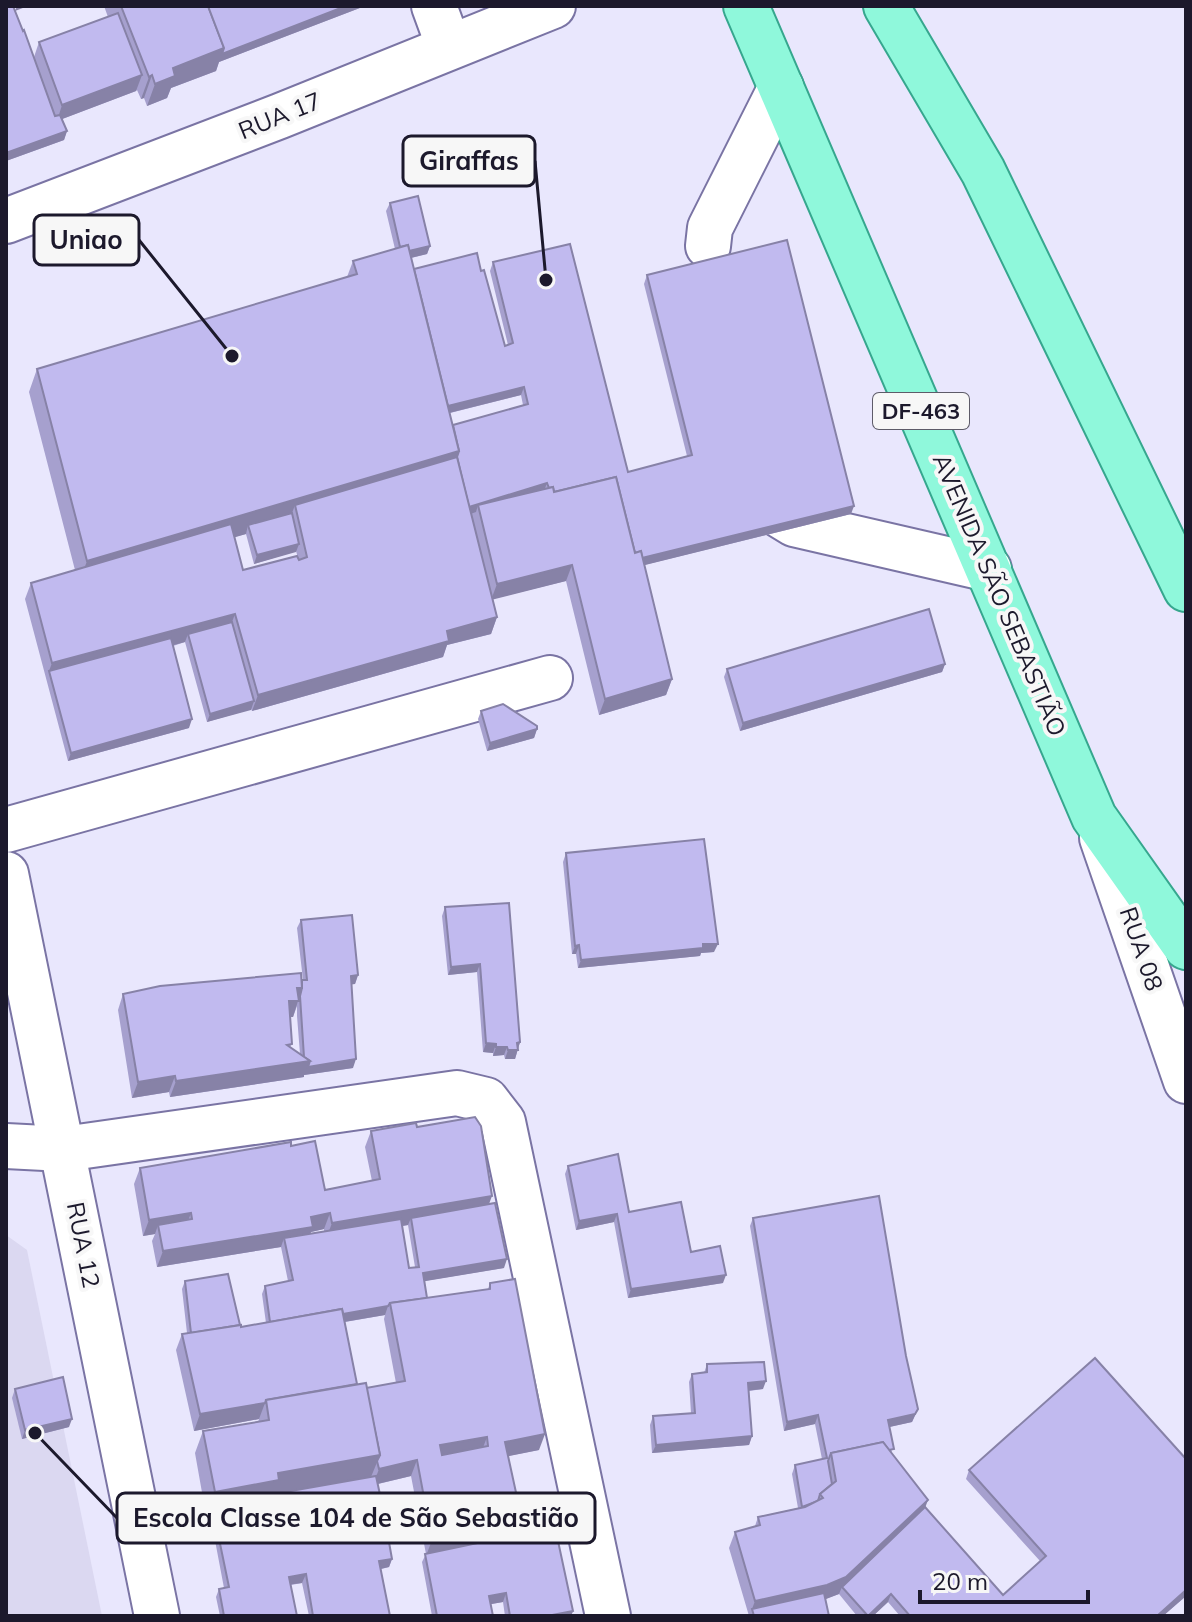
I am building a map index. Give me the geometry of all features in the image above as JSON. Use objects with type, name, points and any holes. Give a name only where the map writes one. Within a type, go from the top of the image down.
[{"type":"main road","name":"AVENIDA SÃO SEBASTIÃO","points":[[746,6],[1094,817],[1186,947]]},
{"type":"main road","points":[[886,6],[983,171],[1186,589]]},
{"type":"street","points":[[434,6],[449,47]]},
{"type":"street","name":"RUA 17","points":[[6,221],[280,116],[553,6]]},
{"type":"street","points":[[708,246],[710,228],[781,87]]},
{"type":"street","points":[[771,510],[794,524],[989,569]]},
{"type":"street","points":[[6,830],[550,678]]},
{"type":"street","name":"RUA 08","points":[[1094,817],[1186,1081]]},
{"type":"street","name":"RUA 12","points":[[6,874],[157,1616]]},
{"type":"street","points":[[6,1146],[64,1149],[457,1093],[486,1100],[503,1122],[608,1616]]},
{"type":"shaded area","points":[[6,1235],[27,1250],[102,1616],[6,1616]]},
{"type":"building","points":[[6,6],[13,6],[55,116],[60,115],[67,131],[6,153]]},
{"type":"building","points":[[121,6],[208,6],[224,48],[173,68],[175,76],[155,84],[152,75],[149,77]]},
{"type":"building","points":[[208,6],[346,6],[222,54],[224,48]]},
{"type":"building","points":[[118,13],[142,75],[62,105],[39,42]]},
{"type":"building","points":[[418,196],[430,246],[409,251],[408,245],[400,247],[390,203]]},
{"type":"building","points":[[787,240],[854,506],[642,558],[641,551],[635,553],[616,477],[554,492],[547,483],[469,507],[453,425],[528,404],[524,387],[448,406],[414,269],[477,253],[505,346],[513,343],[493,262],[570,244],[628,472],[692,455],[647,275]]},
{"type":"building","points":[[408,245],[459,451],[87,561],[37,369],[357,274],[353,261]]},
{"type":"building","points":[[457,457],[497,617],[447,631],[449,641],[258,695],[235,614],[52,663],[31,583],[231,524],[243,570],[297,556],[299,560],[307,557],[295,505]]},
{"type":"building","points":[[616,477],[635,553],[641,551],[672,679],[605,699],[572,565],[497,584],[478,505],[553,487],[554,492]]},
{"type":"building","points":[[292,513],[299,544],[257,555],[248,525]]},
{"type":"building","points":[[929,609],[945,664],[743,723],[727,669]]},
{"type":"building","points":[[232,622],[254,701],[210,714],[188,634]]},
{"type":"building","points":[[171,638],[192,719],[71,753],[49,671]]},
{"type":"building","points":[[503,704],[537,726],[537,729],[490,743],[481,711]]},
{"type":"building","points":[[704,839],[718,944],[581,960],[579,945],[575,946],[566,853]]},
{"type":"building","points":[[509,903],[520,1042],[517,1043],[518,1050],[486,1043],[480,964],[451,967],[445,907]]},
{"type":"building","points":[[352,915],[358,975],[351,976],[356,1059],[308,1067],[310,1061],[304,1057],[300,996],[302,980],[307,980],[301,920]]},
{"type":"building","points":[[301,973],[302,988],[297,988],[299,1001],[289,1001],[292,1044],[287,1045],[310,1061],[176,1081],[175,1076],[138,1082],[123,994],[160,986]]},
{"type":"building","points":[[475,1117],[481,1126],[492,1196],[332,1223],[330,1213],[311,1217],[313,1227],[163,1251],[158,1225],[192,1219],[191,1213],[149,1220],[140,1168],[291,1142],[291,1146],[315,1141],[325,1190],[380,1179],[371,1131]]},
{"type":"building","points":[[618,1154],[629,1212],[681,1202],[691,1252],[720,1246],[726,1275],[631,1289],[617,1214],[579,1221],[568,1166]]},
{"type":"building","points":[[879,1196],[918,1409],[915,1414],[888,1420],[894,1449],[889,1450],[883,1442],[831,1453],[828,1461],[832,1484],[820,1494],[818,1501],[802,1507],[795,1465],[827,1458],[818,1415],[787,1422],[753,1218]]},
{"type":"building","points":[[495,1203],[507,1259],[423,1273],[427,1298],[343,1314],[342,1309],[270,1322],[265,1286],[293,1280],[284,1238],[401,1219],[409,1268],[419,1267],[411,1218]]},
{"type":"building","points":[[228,1274],[240,1325],[191,1333],[185,1281]]},
{"type":"building","points":[[515,1279],[545,1434],[505,1442],[522,1520],[432,1540],[417,1460],[379,1469],[377,1461],[380,1455],[366,1388],[405,1381],[390,1303],[490,1289],[490,1283]],"holes":[[[487,1437],[488,1446],[442,1455],[440,1445]]]},
{"type":"building","points":[[342,1309],[357,1384],[200,1414],[182,1334]]},
{"type":"building","points":[[1095,1358],[1186,1459],[1186,1590],[1157,1616],[910,1616],[891,1594],[868,1616],[842,1587],[925,1507],[1003,1595],[1046,1556],[969,1470]]},
{"type":"building","points":[[764,1362],[766,1381],[748,1383],[752,1436],[656,1445],[653,1416],[695,1413],[692,1374],[707,1372],[707,1364]]},
{"type":"building","points":[[63,1377],[72,1419],[25,1430],[15,1389]]},
{"type":"building","points":[[366,1383],[380,1455],[278,1473],[279,1480],[215,1492],[203,1431],[269,1420],[266,1400]]},
{"type":"building","points":[[883,1442],[928,1500],[846,1577],[827,1585],[755,1601],[735,1532],[760,1525],[758,1517],[805,1507],[823,1498],[820,1494],[836,1481],[831,1453]]},
{"type":"building","points":[[376,1476],[382,1504],[364,1508],[369,1534],[387,1531],[392,1559],[379,1561],[390,1616],[313,1616],[306,1574],[289,1577],[297,1616],[224,1616],[219,1589],[229,1587],[212,1505]]},
{"type":"building","points":[[555,1527],[573,1611],[547,1616],[510,1616],[506,1593],[489,1596],[493,1616],[437,1616],[425,1554]]},
{"type":"building","points":[[824,1593],[829,1616],[754,1616],[752,1609]]},
{"type":"place","name":"Giraffas","points":[[546,280]]},
{"type":"place","name":"Uniao","points":[[232,356]]},
{"type":"place","name":"Escola Classe 104 de São Sebastião","points":[[35,1433]]}]
